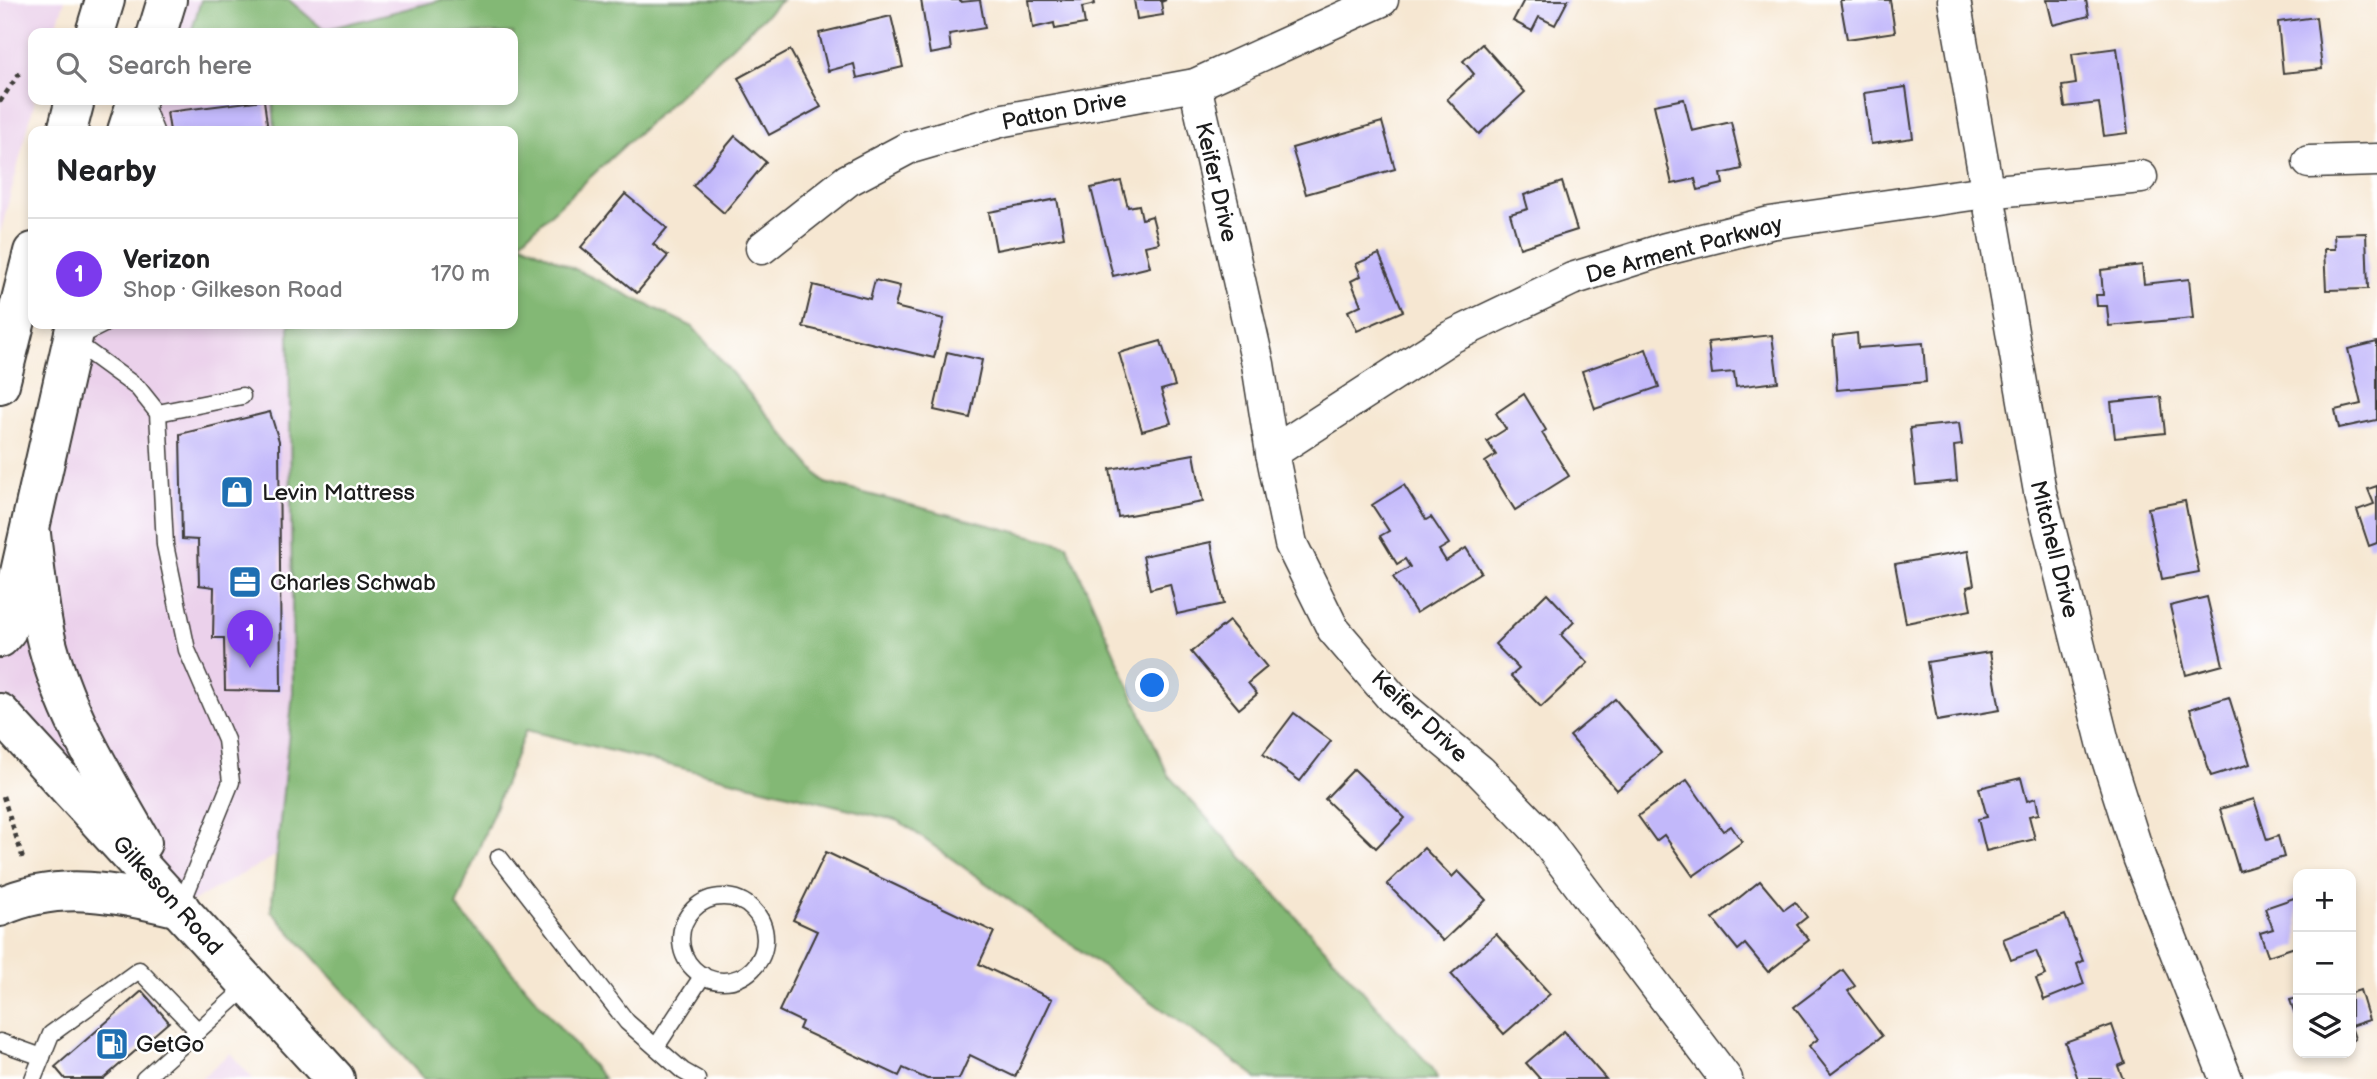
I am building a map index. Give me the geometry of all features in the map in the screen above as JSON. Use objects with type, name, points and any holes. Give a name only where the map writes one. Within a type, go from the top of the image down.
[{"type":"street","points":[[97,28],[105,0]]},
{"type":"street","points":[[159,28],[167,0]]},
{"type":"street","name":"Patton Drive","points":[[762,248],[848,180],[908,148],[1004,120],[1195,85],[1382,0]]},
{"type":"street","name":"Mitchell Drive","points":[[1954,0],[2040,492],[2105,750],[2140,857],[2226,1079]]},
{"type":"street","name":"Keifer Drive","points":[[1195,85],[1258,364],[1272,453],[1291,544],[1333,629],[1393,699],[1480,771],[1542,835],[1726,1079]]},
{"type":"street","points":[[67,126],[74,105]]},
{"type":"street","points":[[129,126],[135,105]]},
{"type":"street","points":[[2309,162],[2377,160]]},
{"type":"street","name":"De Arment Parkway","points":[[1272,453],[1451,337],[1572,279],[1666,249],[1770,223],[1986,192],[2141,177]]},
{"type":"street","points":[[0,384],[28,272]]},
{"type":"street","points":[[0,638],[7,630],[30,523],[84,329]]},
{"type":"street","points":[[30,523],[41,614],[63,691],[103,775],[180,908]]},
{"type":"street","name":"Gilkeson Road","points":[[0,713],[335,1079]]},
{"type":"street","points":[[0,907],[24,898],[67,890],[122,894],[180,908]]},
{"type":"lane","points":[[144,105],[153,126]]},
{"type":"lane","points":[[84,329],[158,413],[165,545],[187,650],[226,740],[232,782],[180,908]]},
{"type":"lane","points":[[158,413],[242,396]]},
{"type":"lane","points":[[499,857],[627,1022],[683,1071],[698,1079]]},
{"type":"lane","points":[[726,897],[739,900],[750,907],[764,930],[765,944],[761,957],[754,968],[729,981],[703,975],[692,967],[684,954],[681,942],[683,927],[699,904],[726,897]]},
{"type":"lane","points":[[33,1079],[51,1034],[139,970],[198,1031]]},
{"type":"lane","points":[[656,1047],[703,975]]},
{"type":"lane","points":[[144,1079],[249,985]]},
{"type":"lane","points":[[0,1042],[42,1057]]},
{"type":"path","points":[[0,102],[22,69]]},
{"type":"path","points":[[3,796],[28,874]]},
{"type":"shaded area","points":[[0,0],[65,0],[56,28],[28,28],[28,105],[34,105],[0,234]]},
{"type":"shaded area","points":[[167,0],[475,0],[420,28],[159,28]]},
{"type":"shaded area","points":[[135,105],[327,105],[326,126],[129,126]]},
{"type":"shaded area","points":[[75,329],[322,329],[310,837],[180,908],[0,713],[0,638]]},
{"type":"shaded area","points":[[230,1053],[253,1079],[200,1079]]},
{"type":"green space","points":[[201,0],[289,0],[322,28],[193,28]]},
{"type":"green space","points":[[441,0],[782,0],[520,242],[693,327],[825,483],[1067,545],[1168,775],[1433,1069],[1437,1079],[1256,1079],[899,821],[526,730],[456,906],[604,1079],[424,1079],[271,911],[293,692],[289,329],[518,329],[518,126],[275,126],[273,105],[518,105],[518,28],[332,28]]},
{"type":"building","points":[[921,0],[980,0],[985,28],[949,34],[951,50],[930,54]]},
{"type":"building","points":[[1029,0],[1094,0],[1095,4],[1082,7],[1085,24],[1055,29],[1054,23],[1033,28]]},
{"type":"building","points":[[1134,0],[1166,0],[1161,2],[1163,15],[1137,19]]},
{"type":"building","points":[[1524,0],[1568,0],[1555,25],[1539,17],[1532,31],[1513,21]]},
{"type":"building","points":[[1840,0],[1890,0],[1895,32],[1847,39]]},
{"type":"building","points":[[2047,0],[2086,0],[2089,16],[2053,25]]},
{"type":"building","points":[[891,16],[903,67],[857,78],[854,64],[828,71],[819,33]]},
{"type":"building","points":[[2316,17],[2322,69],[2283,73],[2278,22]]},
{"type":"building","points":[[1482,44],[1525,92],[1479,134],[1447,99],[1474,74],[1463,61]]},
{"type":"building","points":[[2117,48],[2128,133],[2104,136],[2099,103],[2065,107],[2062,86],[2076,84],[2072,54]]},
{"type":"building","points":[[790,50],[821,107],[769,135],[738,78]]},
{"type":"building","points":[[1906,87],[1913,138],[1871,144],[1864,93]]},
{"type":"building","points":[[1684,99],[1692,131],[1731,122],[1742,169],[1721,174],[1723,184],[1698,190],[1695,179],[1672,184],[1654,105]]},
{"type":"building","points":[[224,105],[265,105],[267,126],[169,126],[167,112]]},
{"type":"building","points":[[1382,122],[1395,169],[1306,194],[1292,148]]},
{"type":"building","points":[[735,136],[766,162],[724,213],[693,186]]},
{"type":"building","points":[[1121,181],[1128,207],[1139,205],[1142,219],[1152,216],[1159,243],[1145,246],[1150,267],[1113,276],[1091,188]]},
{"type":"building","points":[[1562,182],[1577,230],[1520,248],[1510,214],[1528,209],[1524,195]]},
{"type":"building","points":[[625,194],[667,228],[653,244],[668,256],[637,293],[581,247]]},
{"type":"building","points":[[1057,199],[1064,237],[996,250],[989,212]]},
{"type":"building","points":[[2366,233],[2368,289],[2326,290],[2324,249],[2335,249],[2334,234]]},
{"type":"building","points":[[1379,254],[1403,311],[1357,331],[1348,311],[1361,305],[1351,281],[1361,276],[1356,264]]},
{"type":"building","points":[[2142,265],[2144,284],[2189,279],[2193,318],[2109,326],[2107,306],[2097,306],[2096,295],[2103,295],[2101,270]]},
{"type":"building","points":[[875,280],[900,286],[895,307],[944,319],[934,358],[803,327],[813,285],[870,299]]},
{"type":"building","points":[[1857,333],[1858,348],[1923,343],[1926,382],[1837,390],[1833,336]]},
{"type":"building","points":[[1772,335],[1778,382],[1736,387],[1734,372],[1712,374],[1708,342]]},
{"type":"building","points":[[1161,341],[1175,386],[1161,390],[1171,423],[1142,431],[1119,353]]},
{"type":"building","points":[[2377,342],[2377,420],[2339,428],[2335,410],[2361,404],[2348,349]]},
{"type":"building","points":[[1646,349],[1659,387],[1595,409],[1582,371]]},
{"type":"building","points":[[947,352],[982,360],[970,418],[934,410]]},
{"type":"building","points":[[1524,394],[1546,430],[1542,433],[1569,476],[1515,510],[1485,462],[1496,455],[1487,441],[1506,429],[1496,413]]},
{"type":"building","points":[[2161,397],[2165,433],[2115,438],[2111,402]]},
{"type":"building","points":[[270,412],[279,441],[281,691],[225,690],[224,638],[213,638],[214,587],[199,585],[198,540],[182,539],[180,434]]},
{"type":"building","points":[[1959,423],[1962,445],[1954,446],[1957,481],[1916,485],[1910,428]]},
{"type":"building","points":[[1194,454],[1203,502],[1118,517],[1110,469]]},
{"type":"building","points":[[1404,485],[1426,520],[1431,517],[1449,544],[1439,550],[1446,561],[1466,548],[1481,572],[1416,613],[1393,577],[1410,567],[1405,559],[1397,564],[1380,536],[1389,531],[1372,505]]},
{"type":"building","points":[[2377,486],[2377,543],[2369,546],[2357,510],[2374,504],[2368,489]]},
{"type":"building","points":[[2185,501],[2199,572],[2162,579],[2148,508]]},
{"type":"building","points":[[1211,542],[1224,604],[1177,614],[1170,584],[1150,589],[1143,556]]},
{"type":"building","points":[[1968,551],[1974,585],[1967,587],[1971,610],[1906,623],[1895,564]]},
{"type":"building","points":[[1547,593],[1574,622],[1561,635],[1588,663],[1541,707],[1511,676],[1519,669],[1495,644]]},
{"type":"building","points":[[2207,597],[2223,665],[2186,675],[2170,606]]},
{"type":"building","points":[[1229,621],[1267,667],[1248,683],[1257,694],[1239,709],[1191,652]]},
{"type":"building","points":[[1990,652],[2000,710],[1937,721],[1927,662]]},
{"type":"building","points":[[2229,697],[2250,764],[2211,776],[2190,709]]},
{"type":"building","points":[[1615,699],[1661,753],[1617,790],[1570,736]]},
{"type":"building","points":[[1294,713],[1331,741],[1300,781],[1263,754]]},
{"type":"building","points":[[1354,769],[1405,818],[1376,848],[1325,799]]},
{"type":"building","points":[[2021,778],[2027,801],[2036,798],[2039,814],[2029,816],[2035,839],[1986,851],[1978,819],[1987,817],[1979,788]]},
{"type":"building","points":[[1687,780],[1723,831],[1731,826],[1742,842],[1693,876],[1664,835],[1656,841],[1638,816]]},
{"type":"building","points":[[2254,799],[2267,840],[2278,836],[2284,857],[2239,871],[2220,809]]},
{"type":"building","points":[[1424,848],[1452,877],[1458,871],[1486,900],[1443,941],[1387,884]]},
{"type":"building","points":[[826,852],[994,932],[979,964],[1052,999],[1015,1077],[970,1055],[959,1079],[927,1079],[903,1068],[899,1076],[799,1029],[802,1022],[779,1011],[817,931],[793,920]]},
{"type":"building","points":[[1760,881],[1784,910],[1795,902],[1807,917],[1797,925],[1809,940],[1768,972],[1745,944],[1738,950],[1713,919]]},
{"type":"building","points":[[2293,898],[2293,948],[2268,956],[2260,933],[2273,929],[2265,908]]},
{"type":"building","points":[[2065,915],[2083,961],[2077,964],[2084,984],[2044,1000],[2036,979],[2046,975],[2036,951],[2011,960],[2003,939]]},
{"type":"building","points":[[1496,934],[1550,994],[1504,1034],[1451,974]]},
{"type":"building","points":[[1843,970],[1855,986],[1848,991],[1882,1036],[1831,1074],[1809,1046],[1818,1039],[1794,1007]]},
{"type":"building","points":[[2360,990],[2369,1020],[2356,1024],[2356,991]]},
{"type":"building","name":"GetGo","points":[[142,991],[169,1022],[103,1079],[65,1079],[55,1067]]},
{"type":"building","points":[[2112,1025],[2125,1063],[2118,1066],[2123,1079],[2078,1079],[2065,1042]]},
{"type":"building","points":[[1564,1031],[1606,1079],[1540,1079],[1526,1063]]},
{"type":"place","name":"Levin Mattress","points":[[237,492]]},
{"type":"place","name":"Charles Schwab","points":[[245,582]]},
{"type":"place","name":"Verizon","points":[[250,668]]},
{"type":"place","name":"GetGo","points":[[112,1044]]}]
